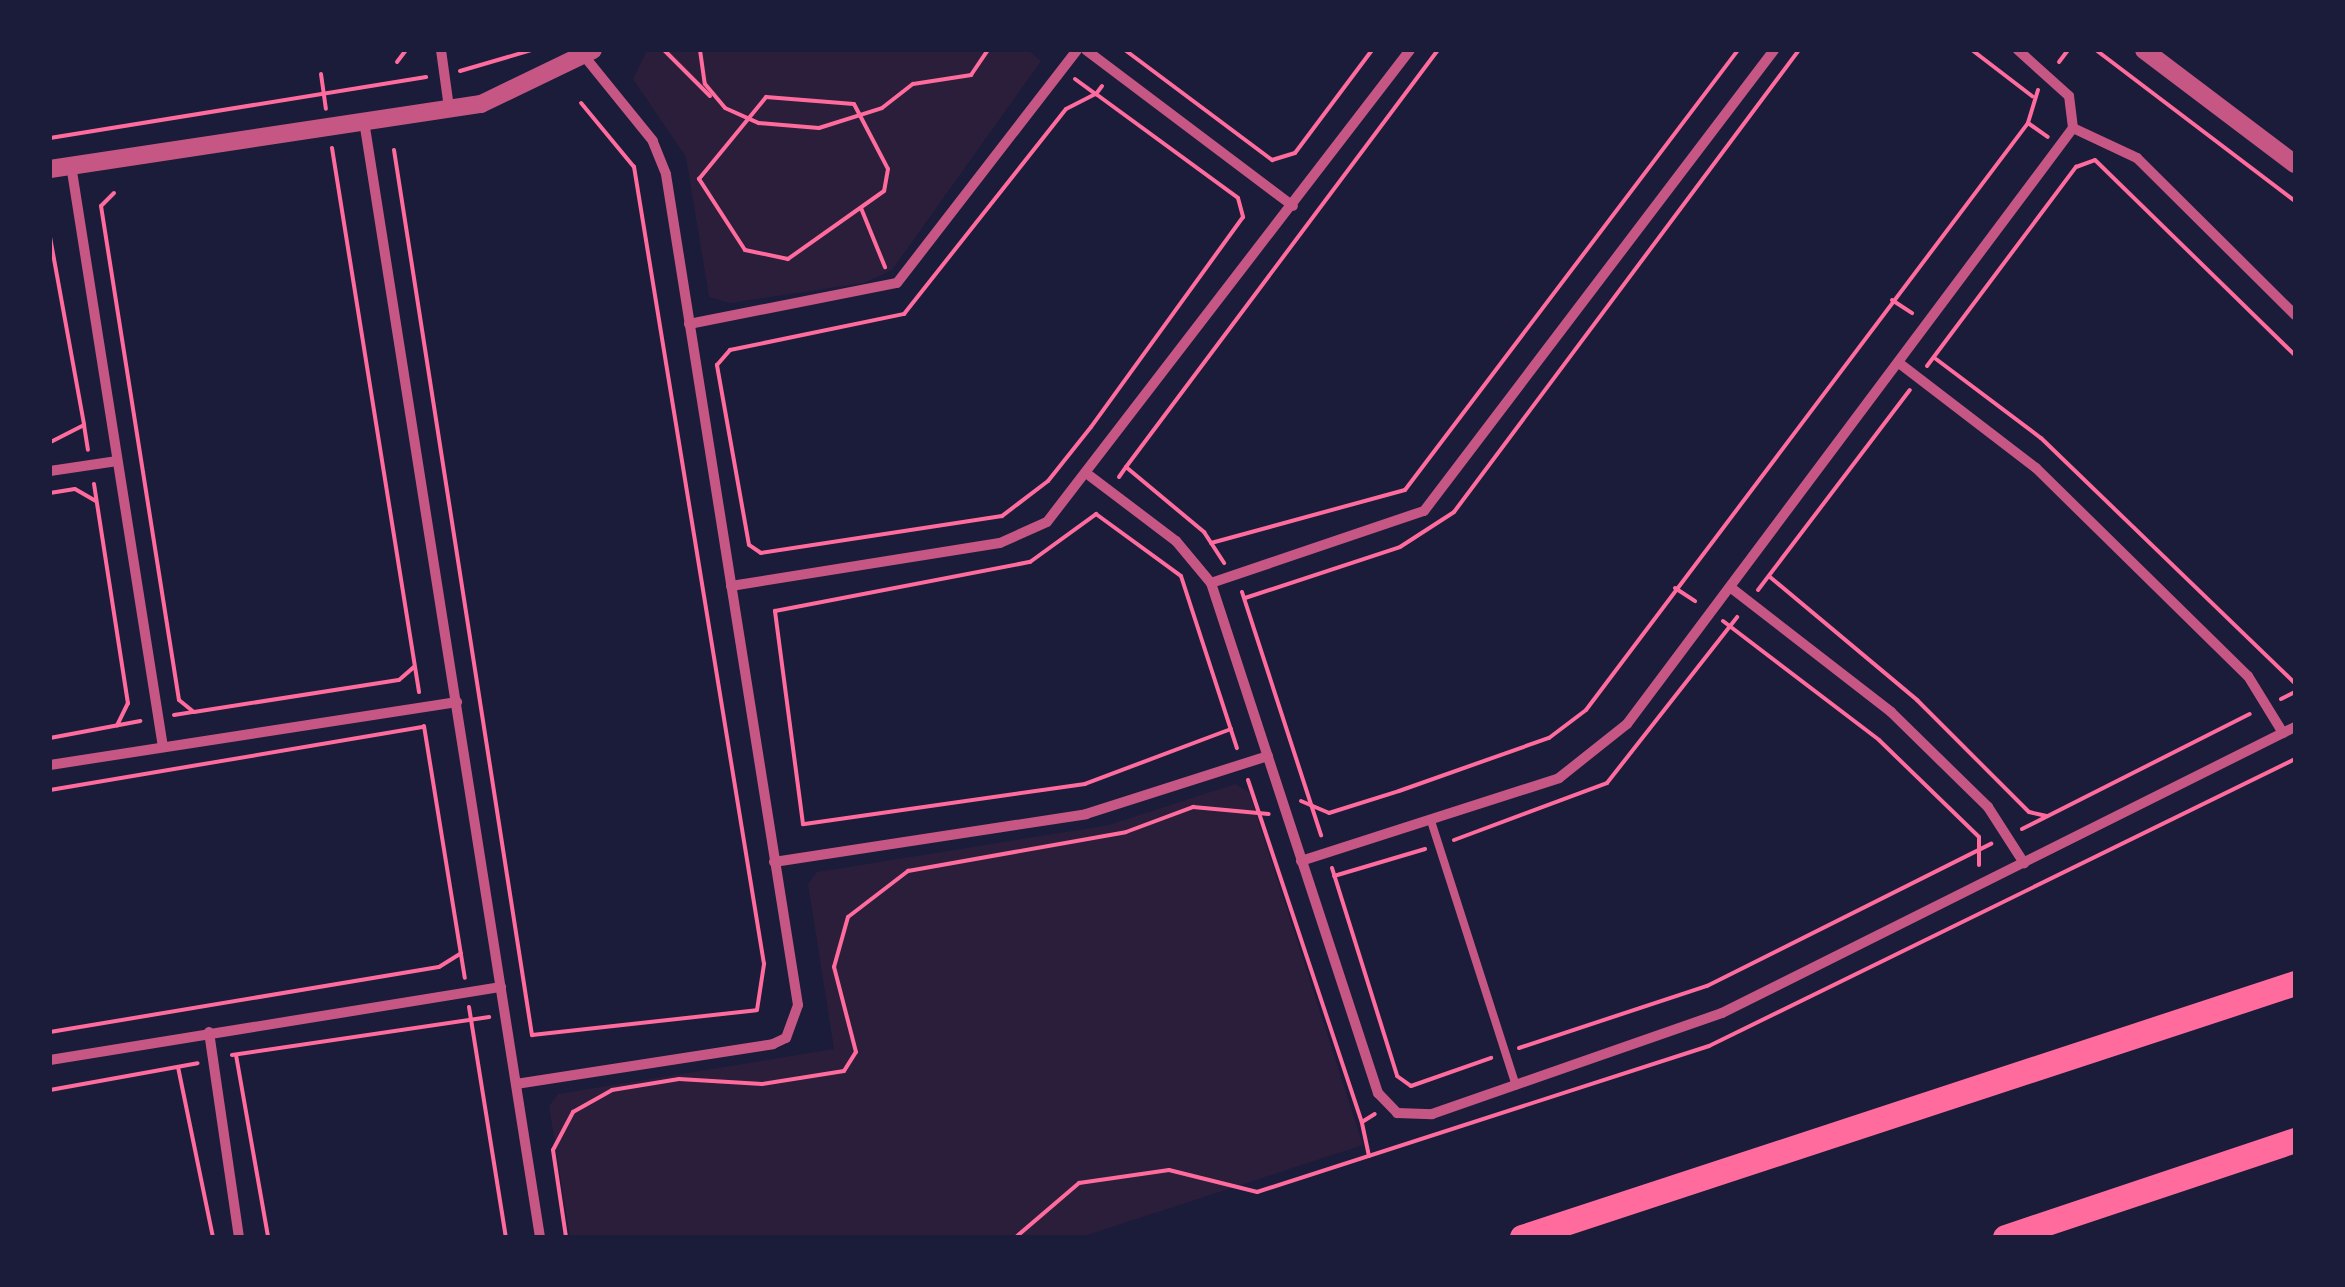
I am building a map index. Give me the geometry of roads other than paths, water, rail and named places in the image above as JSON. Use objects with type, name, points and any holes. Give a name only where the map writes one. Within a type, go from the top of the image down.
[{"type":"highway","points":[[1522,1237],[2295,983]]},
{"type":"highway","points":[[2004,1237],[2295,1140]]},
{"type":"street","points":[[441,50],[448,108]]},
{"type":"street","points":[[689,324],[898,283],[1077,50]]},
{"type":"street","points":[[1086,50],[1293,206]]},
{"type":"street","points":[[731,586],[1000,543],[1047,522],[1090,476],[1410,50]]},
{"type":"street","points":[[1212,584],[1424,511],[1774,50]]},
{"type":"street","points":[[1301,861],[1431,821],[1581,766],[1628,724],[2074,128],[2069,96],[2018,50]]},
{"type":"street","points":[[2144,50],[2295,164]]},
{"type":"street","points":[[50,169],[448,108],[515,94],[589,53],[661,154],[798,1005],[786,1038],[516,1084]]},
{"type":"street","points":[[364,121],[540,1237]]},
{"type":"street","points":[[2074,128],[2137,158],[2295,315]]},
{"type":"street","points":[[71,166],[163,747]]},
{"type":"street","points":[[1899,362],[2028,460],[2269,705],[2283,732]]},
{"type":"street","points":[[50,471],[118,461]]},
{"type":"street","points":[[1090,476],[1176,541],[1212,584],[1301,861],[1387,1106],[1432,1114],[1722,1012],[2295,727]]},
{"type":"street","points":[[1730,587],[1866,689],[2007,836],[2024,863]]},
{"type":"street","points":[[50,765],[456,702]]},
{"type":"street","points":[[774,862],[1086,814],[1268,756]]},
{"type":"street","points":[[50,1060],[501,987]]},
{"type":"street","points":[[209,1032],[240,1237]]},
{"type":"lane","points":[[1431,821],[1516,1086]]}]
